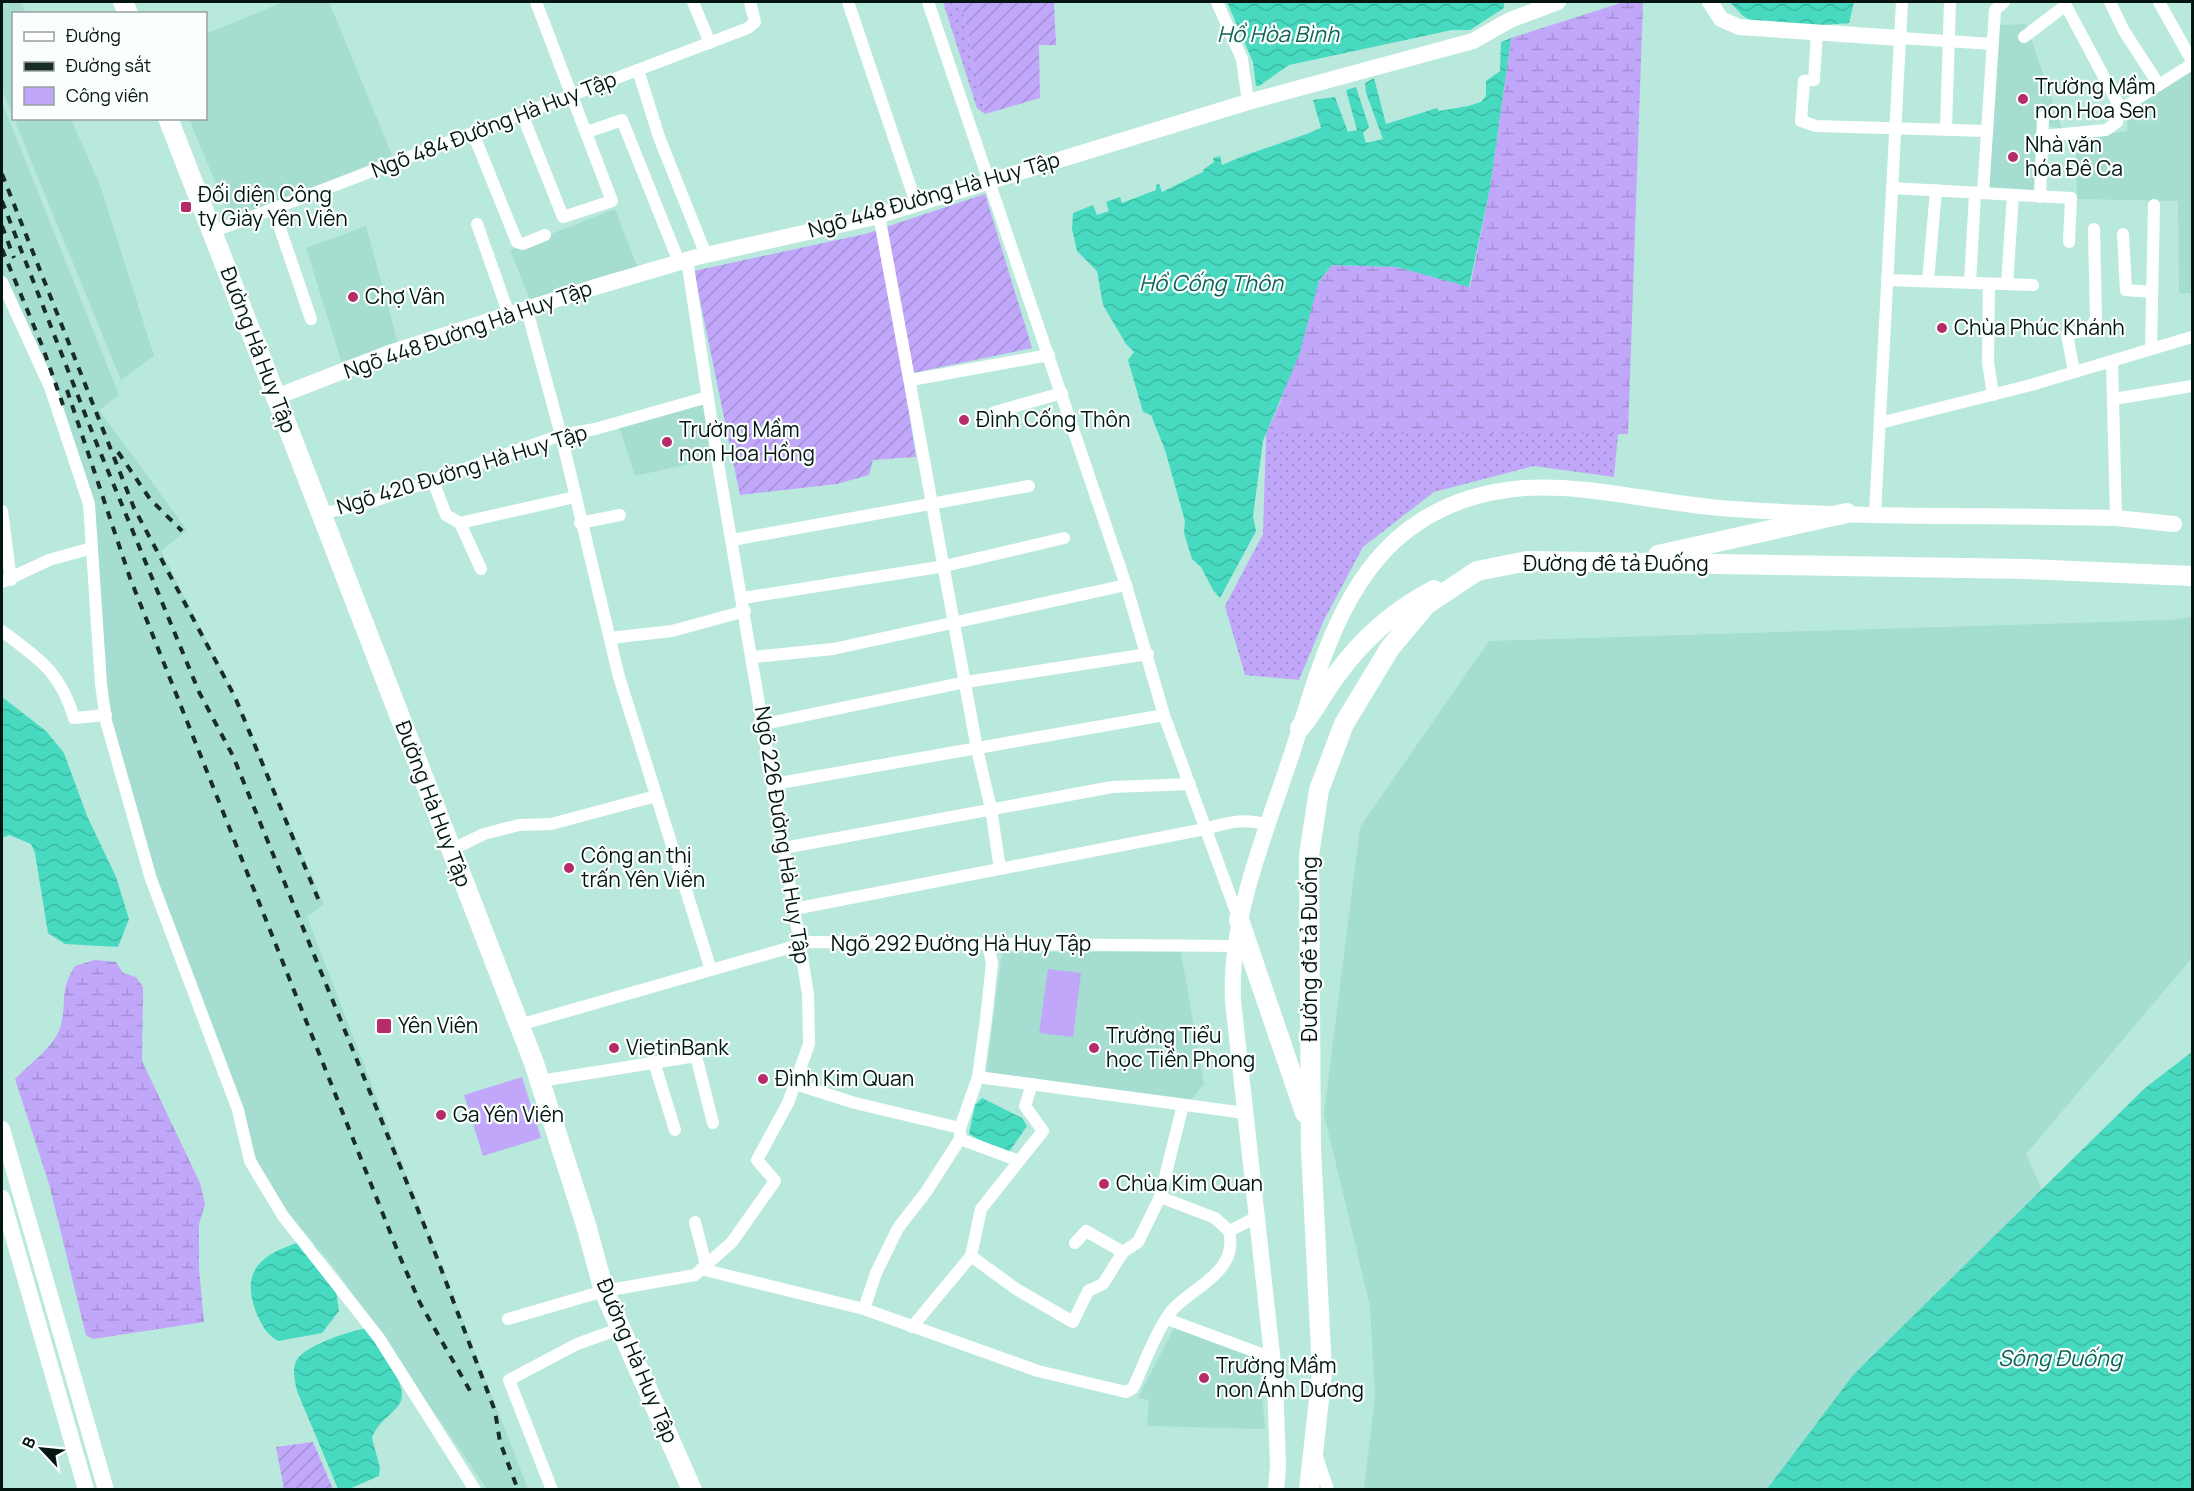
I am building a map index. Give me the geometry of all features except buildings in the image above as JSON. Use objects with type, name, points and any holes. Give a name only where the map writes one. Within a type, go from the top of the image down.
[{"type":"main road","name":"Đường Hà Huy Tập","points":[[169,120],[540,1081],[604,1291],[692,1490]]},
{"type":"main road","points":[[1626,562],[1848,513]]},
{"type":"main road","name":"Đường đê tả Đuống","points":[[1309,1490],[1322,1372],[1311,1130],[1309,855],[1320,790],[1344,724],[1390,648],[1426,605],[1477,571],[1527,561],[2027,569],[2193,576]]},
{"type":"main road","points":[[1300,728],[1336,675],[1369,635],[1412,602],[1477,571]]},
{"type":"main road","points":[[1239,920],[1311,1130]]},
{"type":"street","points":[[522,114],[563,217],[612,201],[574,95],[536,2]]},
{"type":"street","points":[[693,2],[710,43]]},
{"type":"street","name":"Ngõ 484 Đường Hà Huy Tập","points":[[212,232],[710,43],[755,22],[750,2]]},
{"type":"street","points":[[848,2],[916,203]]},
{"type":"street","points":[[928,2],[1126,585],[1164,715],[1239,920]]},
{"type":"street","points":[[1217,2],[1242,59],[1248,102]]},
{"type":"street","name":"Ngõ 448 Đường Hà Huy Tập","points":[[276,397],[392,352],[683,261],[879,215],[1248,102],[1473,40],[1510,20],[1558,2]]},
{"type":"street","points":[[1710,2],[1721,19],[1739,27],[1992,44]]},
{"type":"street","points":[[1875,513],[1902,2]]},
{"type":"street","points":[[1947,129],[1950,2]]},
{"type":"street","points":[[1971,283],[1987,130],[1995,10],[2004,2]]},
{"type":"street","points":[[2110,2],[2124,31],[2159,85]]},
{"type":"street","points":[[2042,136],[2106,130],[2117,122],[2121,109],[2193,62],[2159,2]]},
{"type":"street","points":[[2024,37],[2065,3],[2121,109]]},
{"type":"street","points":[[1817,32],[1814,80],[1804,81],[1801,121],[1816,126],[1987,130]]},
{"type":"street","points":[[638,70],[658,137],[706,255]]},
{"type":"street","points":[[2040,196],[2043,117]]},
{"type":"street","name":"Ngõ 226 Đường Hà Huy Tập","points":[[508,1319],[604,1291],[694,1275],[732,1242],[775,1180],[757,1160],[788,1103],[809,1044],[808,994],[743,598],[683,261],[622,120],[587,132]]},
{"type":"street","points":[[473,133],[517,242],[523,244],[545,235]]},
{"type":"street","points":[[1892,188],[2071,198],[2069,242]]},
{"type":"street","points":[[1928,281],[1936,190]]},
{"type":"street","points":[[2007,284],[2013,195]]},
{"type":"street","points":[[2151,349],[2154,205]]},
{"type":"street","points":[[273,208],[311,319]]},
{"type":"street","points":[[879,215],[934,503],[977,749],[991,809],[1000,869]]},
{"type":"street","points":[[477,224],[509,315]]},
{"type":"street","points":[[2074,372],[2067,334],[2088,330],[2096,319],[2094,229]]},
{"type":"street","points":[[2123,234],[2126,290],[2152,292]]},
{"type":"street","points":[[1887,280],[2033,285]]},
{"type":"street","points":[[2,282],[50,387],[89,504],[106,715],[124,790],[151,879],[238,1110],[250,1161],[283,1216],[379,1338],[475,1490]]},
{"type":"street","points":[[1989,284],[1988,362],[1993,395]]},
{"type":"street","points":[[527,309],[561,435],[580,522],[619,677],[711,970]]},
{"type":"street","points":[[1880,423],[1993,395],[2193,337]]},
{"type":"street","points":[[911,380],[1049,355]]},
{"type":"street","points":[[2112,361],[2116,518]]},
{"type":"street","points":[[2114,399],[2193,386]]},
{"type":"street","points":[[995,412],[1062,393]]},
{"type":"street","name":"Ngõ 420 Đường Hà Huy Tập","points":[[321,514],[371,502],[561,435],[596,429],[708,397]]},
{"type":"street","points":[[433,481],[446,515],[459,523],[481,569]]},
{"type":"street","points":[[732,540],[1029,486]]},
{"type":"street","points":[[1276,1490],[1278,1456],[1272,1358],[1233,1001],[1235,946],[1239,920],[1300,728],[1332,636],[1361,579],[1403,534],[1418,522],[1461,500],[1501,490],[1553,488],[1700,507],[1848,513],[2116,518],[2174,524]]},
{"type":"street","points":[[459,523],[575,497]]},
{"type":"street","points":[[2,513],[6,581],[49,560],[92,548]]},
{"type":"street","points":[[580,522],[620,515]]},
{"type":"street","points":[[743,598],[945,566],[1064,538]]},
{"type":"street","points":[[753,657],[833,649],[1126,585]]},
{"type":"street","points":[[610,638],[672,631],[745,611]]},
{"type":"street","points":[[2,631],[46,664],[67,692],[74,718],[106,715]]},
{"type":"street","points":[[764,724],[966,682],[1148,654]]},
{"type":"street","points":[[774,784],[1164,715]]},
{"type":"street","points":[[784,848],[1112,787],[1190,784]]},
{"type":"street","points":[[451,850],[484,834],[519,825],[551,824],[656,796]]},
{"type":"street","points":[[794,909],[1205,829],[1244,819],[1269,825]]},
{"type":"street","name":"Ngõ 292 Đường Hà Huy Tập","points":[[519,1025],[809,942],[1235,946]]},
{"type":"street","points":[[864,1309],[876,1273],[898,1228],[926,1192],[960,1133],[978,1077],[992,963],[988,945]]},
{"type":"street","points":[[540,1081],[696,1056],[713,1123]]},
{"type":"street","points":[[654,1062],[675,1130]]},
{"type":"street","points":[[978,1077],[1245,1113]]},
{"type":"street","points":[[795,1084],[960,1133],[1019,1161]]},
{"type":"street","points":[[912,1327],[971,1256],[981,1209],[1043,1131],[1025,1106],[1032,1084]]},
{"type":"street","points":[[971,1256],[1016,1289],[1073,1322],[1088,1291],[1103,1284],[1123,1252],[1138,1242],[1160,1197],[1183,1105]]},
{"type":"street","points":[[2,1129],[106,1490]]},
{"type":"street","points":[[695,1222],[704,1267],[864,1309],[1038,1371],[1126,1392],[1133,1388],[1170,1312],[1207,1284],[1229,1250],[1229,1230],[1215,1218],[1160,1197]]},
{"type":"street","points":[[2,1198],[86,1490]]},
{"type":"street","points":[[1229,1230],[1257,1217]]},
{"type":"street","points":[[1074,1243],[1086,1231],[1123,1252]]},
{"type":"street","points":[[1167,1319],[1272,1358]]},
{"type":"street","points":[[552,1490],[509,1380],[577,1344],[619,1329]]},
{"type":"street","points":[[1313,1449],[1328,1490]]},
{"type":"shaded area","points":[[2,2],[21,2],[26,12],[12,12],[12,114],[2,90]]},
{"type":"shaded area","points":[[283,2],[329,2],[392,155],[232,222],[189,120],[207,120],[207,34]]},
{"type":"shaded area","name":"Trường Mầm non Hoa Sen","points":[[2026,24],[2062,129],[2037,124],[2034,192],[1989,190],[1998,25]]},
{"type":"shaded area","points":[[2192,69],[2192,293],[2179,293],[2178,201],[2077,199],[2076,138],[2127,131],[2128,111]]},
{"type":"shaded area","points":[[2,102],[119,395],[99,410],[187,530],[161,551],[229,683],[324,904],[307,917],[528,1489],[487,1489],[334,1267],[278,1201],[250,1146],[244,1110],[156,878],[108,718],[88,498],[26,322],[2,273]]},
{"type":"shaded area","points":[[14,120],[71,120],[100,185],[154,356],[121,380]]},
{"type":"shaded area","points":[[615,209],[639,271],[532,305],[510,250]]},
{"type":"shaded area","name":"Chợ Vân","points":[[366,226],[399,347],[343,367],[306,248]]},
{"type":"shaded area","name":"Trường Mầm non Hoa Hồng","points":[[705,401],[712,459],[635,476],[619,426]]},
{"type":"shaded area","points":[[2192,617],[2192,958],[2026,1154],[2042,1190],[1853,1375],[1767,1489],[1364,1489],[1375,1396],[1370,1306],[1324,1114],[1360,827],[1489,641],[2170,620]]},
{"type":"shaded area","name":"Trường Tiểu học Tiền Phong","points":[[1002,952],[1181,952],[1204,1084],[1191,1100],[986,1075]]},
{"type":"shaded area","name":"Trường Mầm non Ánh Dương","points":[[1175,1326],[1259,1358],[1265,1429],[1147,1426],[1149,1400],[1138,1398]]},
{"type":"green space","points":[[943,2],[961,2],[985,114],[977,108]]},
{"type":"green space","points":[[961,2],[1054,2],[1056,45],[1039,45],[1040,98],[985,114]]},
{"type":"green space","points":[[1624,2],[1643,2],[1628,434],[1266,434],[1281,400],[1319,281],[1332,265],[1397,267],[1470,287],[1490,188],[1511,38]]},
{"type":"green space","points":[[985,194],[1032,348],[903,375],[916,457],[873,460],[869,475],[837,484],[740,495],[694,271],[865,234]]},
{"type":"green space","points":[[1266,434],[1618,434],[1614,477],[1534,466],[1434,492],[1363,547],[1324,620],[1299,680],[1245,675],[1225,606],[1263,534]]},
{"type":"green space","points":[[95,960],[116,962],[123,973],[136,977],[143,987],[142,1061],[200,1183],[205,1204],[199,1224],[199,1269],[204,1322],[93,1339],[86,1335],[49,1184],[15,1079],[48,1047],[58,1033],[63,1016],[65,989],[75,966]]},
{"type":"green space","points":[[1048,969],[1081,973],[1073,1037],[1039,1033]]},
{"type":"green space","points":[[522,1077],[541,1138],[483,1156],[464,1095]]},
{"type":"green space","points":[[313,1442],[333,1489],[284,1489],[276,1447]]},
{"type":"water","name":"Hồ Hòa Bình","points":[[1227,2],[1504,2],[1504,8],[1470,30],[1452,30],[1289,65],[1256,86],[1253,62]]},
{"type":"water","points":[[1729,2],[1854,2],[1849,23],[1796,26],[1755,22],[1746,18]]},
{"type":"water","name":"Hồ Cống Thôn","points":[[1511,38],[1490,188],[1469,287],[1397,267],[1332,265],[1319,281],[1299,355],[1263,441],[1253,516],[1256,531],[1220,598],[1201,567],[1192,559],[1184,533],[1185,521],[1165,450],[1151,415],[1143,412],[1128,360],[1134,352],[1126,344],[1103,305],[1097,271],[1077,251],[1072,229],[1073,213],[1093,205],[1097,215],[1109,211],[1106,202],[1120,197],[1122,203],[1156,190],[1156,185],[1159,184],[1162,192],[1203,172],[1214,162],[1213,158],[1220,156],[1222,165],[1321,128],[1313,100],[1335,97],[1348,132],[1357,130],[1346,90],[1356,87],[1369,127],[1363,133],[1366,143],[1383,139],[1366,93],[1365,83],[1374,78],[1386,124],[1437,108],[1439,111],[1481,102],[1486,96],[1486,81],[1500,71],[1501,42]]},
{"type":"water","points":[[2,697],[46,731],[64,753],[87,816],[116,877],[129,919],[118,947],[65,944],[48,933],[35,853],[31,844],[9,835],[2,838]]},
{"type":"water","name":"Sông Đuống","points":[[2192,1052],[2192,1489],[1767,1489],[1853,1375],[2145,1088]]},
{"type":"water","points":[[982,1098],[1022,1118],[1027,1126],[1009,1152],[988,1145],[969,1134],[975,1105]]},
{"type":"water","points":[[300,1242],[315,1246],[333,1271],[339,1311],[322,1333],[278,1341],[264,1328],[256,1312],[251,1285],[253,1275],[265,1258]]},
{"type":"water","points":[[369,1328],[396,1375],[402,1394],[401,1401],[378,1426],[372,1438],[380,1468],[379,1476],[349,1489],[338,1489],[297,1391],[295,1366],[298,1358],[311,1348],[342,1335]]},
{"type":"railway","points":[[2,174],[134,508],[235,697],[319,901]]},
{"type":"railway","points":[[2,201],[94,437],[199,692],[233,756],[429,1237],[495,1411],[500,1442],[518,1490]]},
{"type":"railway","points":[[2,226],[14,258]]},
{"type":"railway","points":[[2,249],[43,348],[63,405]]},
{"type":"railway","points":[[67,390],[130,578],[400,1257],[420,1303],[473,1396]]},
{"type":"railway","points":[[118,452],[150,499],[182,531]]},
{"type":"place","name":"Trường Mầm non Hoa Sen","points":[[2023,99]]},
{"type":"place","name":"Nhà văn hóa Đê Ca","points":[[2013,157]]},
{"type":"place","name":"Đối diện Công ty Giày Yên Viên","points":[[186,207]]},
{"type":"place","name":"Chợ Vân","points":[[353,297]]},
{"type":"place","name":"Chùa Phúc Khánh","points":[[1942,328]]},
{"type":"place","name":"Đình Cống Thôn","points":[[964,420]]},
{"type":"place","name":"Trường Mầm non Hoa Hồng","points":[[667,442]]},
{"type":"place","name":"Công an thị trấn Yên Viên","points":[[569,868]]},
{"type":"place","name":"Yên Viên","points":[[384,1026]]},
{"type":"place","name":"VietinBank","points":[[614,1048]]},
{"type":"place","name":"Trường Tiểu học Tiền Phong","points":[[1094,1048]]},
{"type":"place","name":"Đình Kim Quan","points":[[763,1079]]},
{"type":"place","name":"Ga Yên Viên","points":[[441,1115]]},
{"type":"place","name":"Chùa Kim Quan","points":[[1104,1184]]},
{"type":"place","name":"Trường Mầm non Ánh Dương","points":[[1204,1378]]}]
